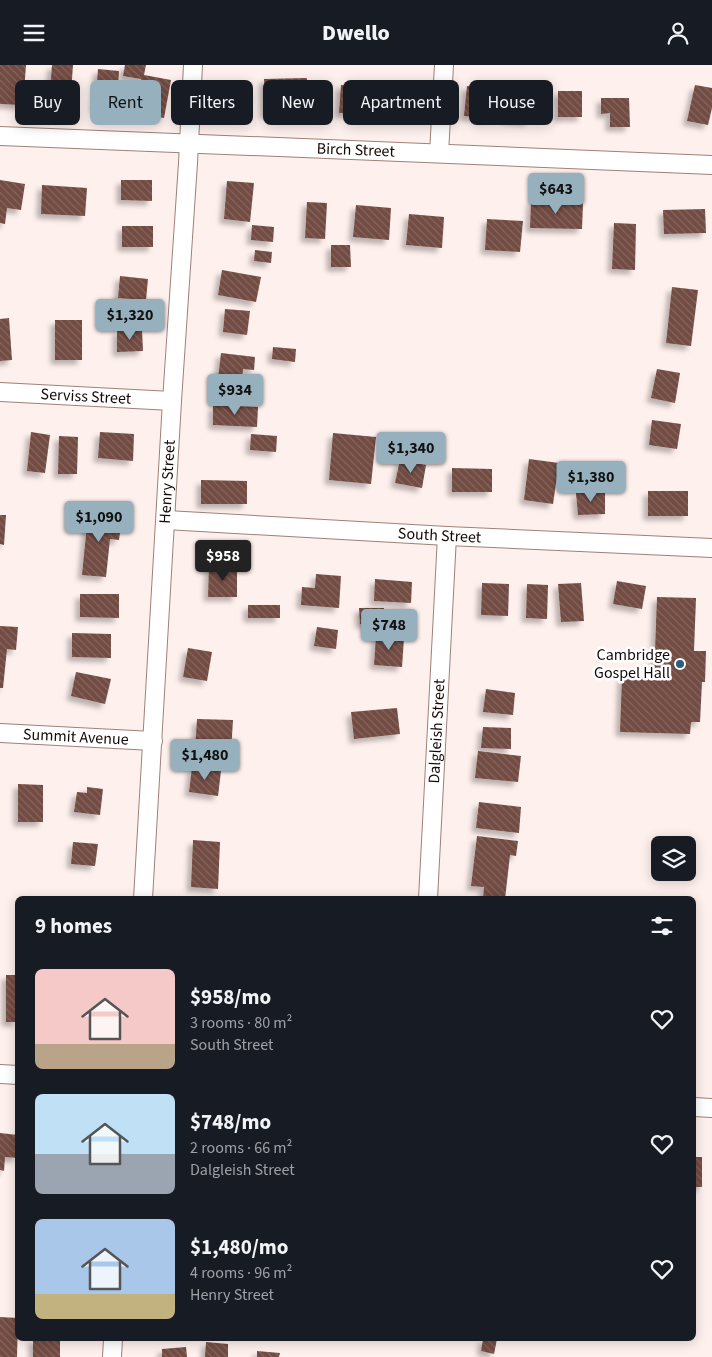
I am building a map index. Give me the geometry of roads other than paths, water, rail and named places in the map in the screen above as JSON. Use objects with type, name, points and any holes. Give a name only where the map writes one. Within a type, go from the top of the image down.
[{"type":"street","name":"Henry Street","points":[[144,896],[193,65]]},
{"type":"street","points":[[439,153],[444,65]]},
{"type":"street","name":"Birch Street","points":[[0,136],[712,165]]},
{"type":"street","name":"Serviss Street","points":[[0,392],[172,401]]},
{"type":"street","name":"South Street","points":[[166,520],[448,536],[712,548]]},
{"type":"street","name":"Dalgleish Street","points":[[428,896],[448,536]]},
{"type":"street","name":"Summit Avenue","points":[[0,733],[153,741]]},
{"type":"street","points":[[0,1074],[15,1075]]},
{"type":"street","points":[[696,1107],[712,1108]]},
{"type":"street","points":[[112,1357],[113,1341]]},
{"type":"place","name":"Cambridge Gospel Hall","points":[[680,664]]}]
